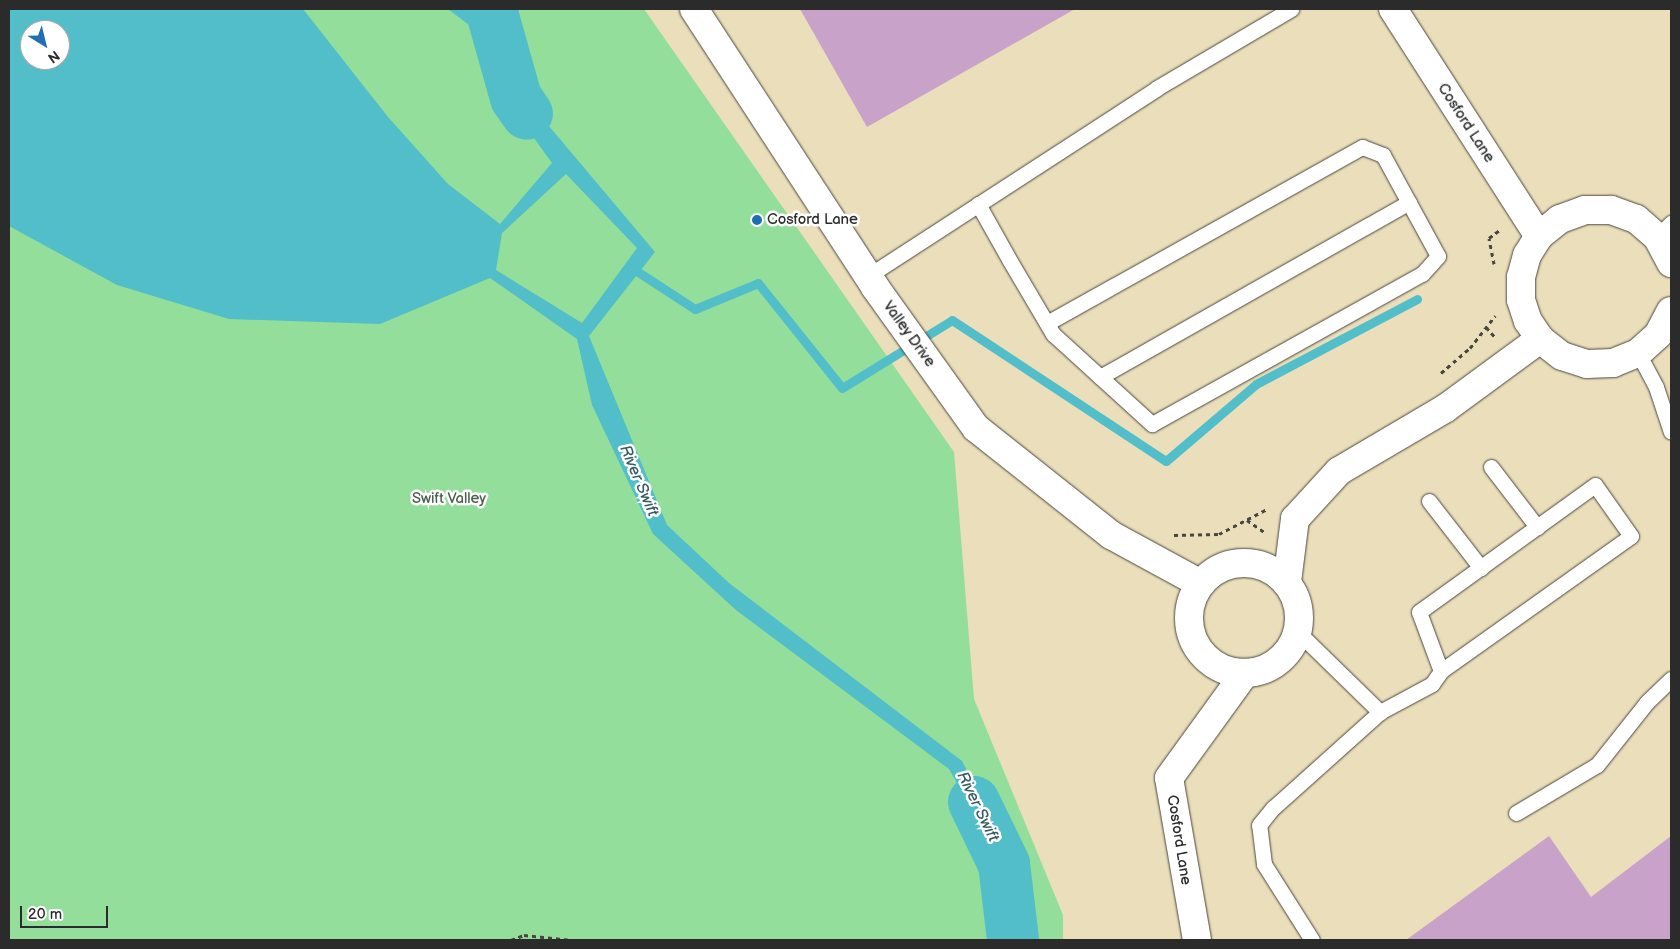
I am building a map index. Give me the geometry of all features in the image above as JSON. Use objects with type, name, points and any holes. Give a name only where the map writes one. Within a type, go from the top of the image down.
[{"type":"street","name":"Valley Drive","points":[[694,9],[868,276],[976,428],[1111,535],[1201,584]]},
{"type":"street","name":"Cosford Lane","points":[[1393,9],[1539,236]]},
{"type":"street","points":[[1671,263],[1664,230],[1611,210],[1585,210],[1560,219],[1539,236],[1527,255],[1521,277],[1521,292],[1528,321],[1540,340],[1562,356],[1587,364],[1614,363],[1638,353],[1658,335],[1671,311]]},
{"type":"street","points":[[1287,582],[1295,518],[1339,471],[1446,408],[1540,340]]},
{"type":"street","points":[[1244,563],[1267,568],[1287,582],[1296,598],[1300,615],[1298,632],[1290,649],[1278,662],[1262,670],[1245,673],[1227,671],[1212,663],[1199,650],[1191,634],[1189,617],[1192,600],[1201,584],[1213,573],[1244,563]]},
{"type":"street","name":"Cosford Lane","points":[[1197,940],[1169,778],[1245,673]]},
{"type":"lane","points":[[868,276],[1158,88],[1291,9]]},
{"type":"lane","points":[[978,204],[1053,334],[1152,424],[1422,274],[1438,256],[1383,155],[1362,147],[1047,323]]},
{"type":"lane","points":[[1100,377],[1409,202]]},
{"type":"lane","points":[[1638,353],[1656,387],[1671,432]]},
{"type":"lane","points":[[1491,466],[1537,527]]},
{"type":"lane","points":[[1312,940],[1264,864],[1259,825],[1272,808],[1380,712],[1432,684],[1441,671],[1631,536],[1595,485],[1419,612],[1441,671]]},
{"type":"lane","points":[[1429,501],[1480,568]]},
{"type":"lane","points":[[1298,632],[1380,712]]},
{"type":"lane","points":[[1516,813],[1597,765],[1647,702],[1671,678]]},
{"type":"path","points":[[511,940],[524,935],[572,940]]},
{"type":"green space","name":"Swift Valley","points":[[9,9],[644,9],[954,452],[974,699],[1063,915],[1063,940],[9,940]]},
{"type":"water","points":[[9,9],[303,9],[388,117],[448,184],[500,224],[552,163],[518,116],[473,28],[448,9],[485,9],[522,94],[655,252],[589,336],[667,525],[729,583],[962,761],[1029,891],[1032,940],[1022,940],[1019,892],[949,769],[736,610],[653,534],[592,405],[577,339],[490,278],[380,324],[229,319],[117,285],[9,226]],"holes":[[[566,174],[637,248],[582,323],[496,270],[502,233]]]},
{"type":"building","points":[[800,9],[1075,9],[867,127]]},
{"type":"building","points":[[1549,836],[1591,897],[1671,836],[1671,940],[1406,940]]},
{"type":"waterway","name":"River Swift","points":[[491,9],[516,98],[527,114]]},
{"type":"waterway","points":[[632,268],[695,309],[758,283],[842,388],[952,320],[1166,461],[1256,384],[1417,299]]},
{"type":"waterway","name":"River Swift","points":[[974,802],[1004,864],[1013,940]]},
{"type":"place","name":"Cosford Lane","points":[[757,220]]}]
